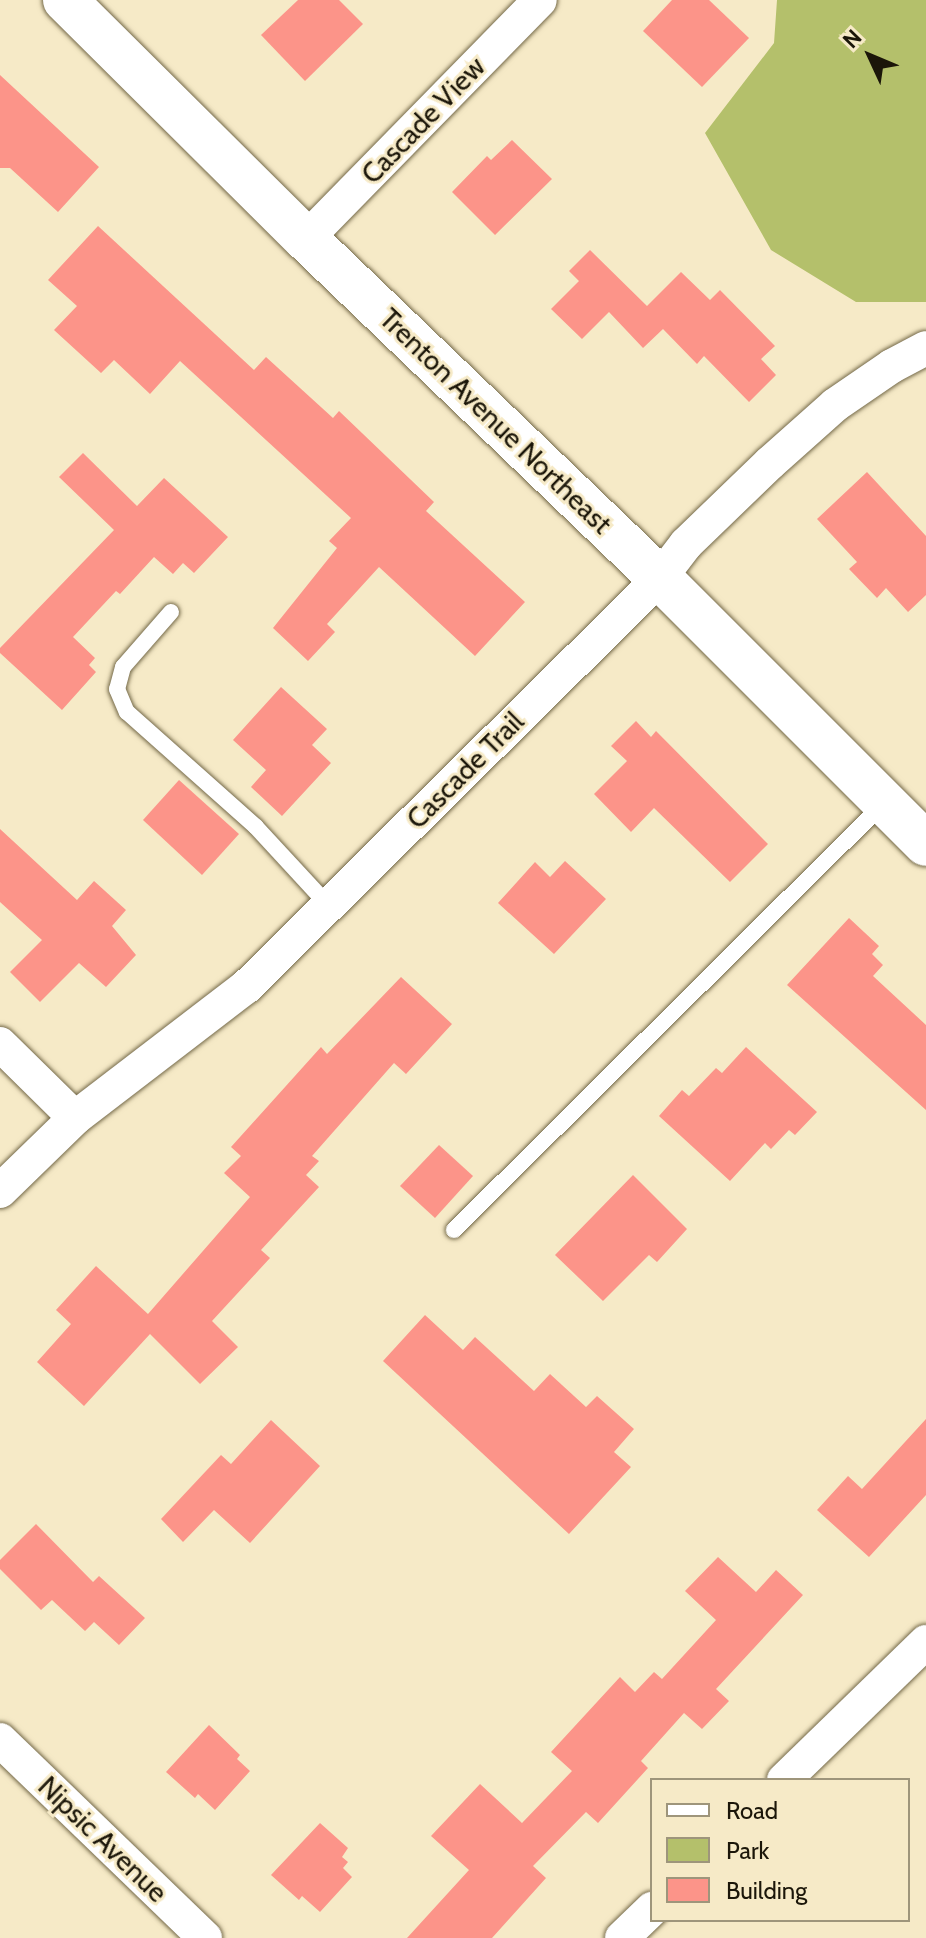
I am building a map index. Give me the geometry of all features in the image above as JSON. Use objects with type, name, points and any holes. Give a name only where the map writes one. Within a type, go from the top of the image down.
[{"type":"main road","name":"Trenton Avenue Northeast","points":[[65,0],[306,239],[660,578],[926,844]]},
{"type":"street","name":"Cascade View","points":[[306,239],[540,0]]},
{"type":"street","name":"Cascade Trail","points":[[0,1191],[75,1118],[246,987],[660,578],[686,544],[835,405],[892,366],[926,348]]},
{"type":"street","points":[[0,1044],[75,1118]]},
{"type":"street","points":[[786,1778],[926,1642]]},
{"type":"street","name":"Nipsic Avenue","points":[[0,1740],[205,1938]]},
{"type":"street","points":[[622,1938],[650,1911]]},
{"type":"lane","points":[[171,612],[123,667],[117,689],[127,712],[256,827],[328,905]]},
{"type":"lane","points":[[454,1230],[884,803]]},
{"type":"green space","points":[[777,0],[926,0],[926,302],[856,302],[771,250],[705,133],[774,43]]},
{"type":"building","points":[[298,0],[339,0],[363,24],[305,81],[261,35]]},
{"type":"building","points":[[672,0],[709,0],[749,38],[702,87],[643,31]]},
{"type":"building","points":[[0,75],[99,167],[58,212],[10,168],[0,168]]},
{"type":"building","points":[[512,140],[552,179],[495,235],[452,192],[487,156],[491,160]]},
{"type":"building","points":[[98,226],[254,370],[266,357],[333,418],[339,411],[434,502],[426,511],[525,602],[475,656],[379,567],[327,624],[335,632],[308,661],[273,628],[337,548],[329,541],[351,518],[180,361],[150,394],[114,360],[101,373],[54,330],[77,306],[48,280]]},
{"type":"building","points":[[590,250],[647,306],[681,272],[710,300],[720,290],[775,346],[761,359],[776,375],[749,402],[704,356],[697,364],[663,329],[643,348],[609,312],[582,339],[551,309],[579,281],[569,271]]},
{"type":"building","points":[[83,453],[137,506],[164,478],[228,537],[194,573],[183,563],[173,574],[154,557],[120,594],[116,591],[73,637],[95,658],[89,665],[96,672],[62,710],[0,653],[0,648],[114,530],[59,477]]},
{"type":"building","points":[[867,472],[926,536],[926,595],[908,612],[886,588],[877,598],[849,569],[857,562],[817,519]]},
{"type":"building","points":[[281,687],[327,729],[312,745],[331,763],[282,816],[251,787],[266,770],[233,740]]},
{"type":"building","points":[[636,721],[651,737],[656,731],[768,844],[730,882],[654,808],[631,832],[594,794],[627,761],[611,746]]},
{"type":"building","points":[[179,780],[239,834],[202,875],[143,820]]},
{"type":"building","points":[[0,829],[77,900],[94,881],[126,910],[112,926],[136,955],[106,987],[79,963],[40,1002],[10,972],[42,940],[0,902]]},
{"type":"building","points":[[565,861],[606,899],[554,954],[498,903],[535,862],[550,877]]},
{"type":"building","points":[[849,918],[879,946],[872,954],[883,965],[873,976],[926,1025],[926,1110],[787,985]]},
{"type":"building","points":[[401,977],[452,1024],[406,1074],[394,1063],[312,1156],[319,1161],[306,1175],[319,1187],[261,1250],[270,1258],[212,1321],[238,1347],[200,1384],[150,1334],[84,1406],[37,1362],[71,1324],[56,1310],[96,1266],[148,1314],[250,1197],[224,1173],[241,1156],[231,1147],[321,1047],[327,1054]]},
{"type":"building","points":[[746,1047],[817,1112],[795,1135],[789,1130],[771,1149],[765,1143],[730,1181],[659,1116],[682,1090],[689,1096],[716,1068],[722,1073]]},
{"type":"building","points":[[439,1145],[473,1176],[435,1218],[400,1186]]},
{"type":"building","points":[[633,1175],[687,1229],[657,1262],[649,1255],[603,1301],[555,1255]]},
{"type":"building","points":[[425,1315],[463,1350],[475,1337],[534,1391],[550,1374],[586,1407],[597,1396],[634,1429],[614,1452],[631,1467],[569,1534],[383,1361]]},
{"type":"building","points":[[926,1419],[926,1495],[869,1557],[817,1510],[848,1476],[862,1489]]},
{"type":"building","points":[[271,1420],[320,1466],[250,1543],[214,1510],[183,1542],[161,1519],[221,1455],[231,1464]]},
{"type":"building","points":[[36,1524],[93,1582],[99,1576],[145,1618],[119,1645],[94,1622],[85,1631],[52,1600],[41,1610],[0,1569],[0,1560]]},
{"type":"building","points":[[718,1557],[756,1592],[776,1570],[803,1595],[716,1689],[729,1701],[702,1729],[684,1713],[641,1761],[648,1768],[598,1823],[586,1812],[533,1866],[546,1878],[492,1938],[407,1938],[469,1870],[431,1836],[480,1784],[522,1823],[572,1771],[551,1752],[620,1677],[635,1692],[654,1672],[662,1679],[716,1620],[685,1591]]},
{"type":"building","points":[[209,1725],[240,1755],[237,1759],[250,1771],[215,1810],[198,1794],[195,1798],[166,1772]]},
{"type":"building","points":[[320,1823],[348,1848],[342,1857],[348,1862],[343,1868],[352,1877],[320,1912],[302,1896],[299,1900],[271,1875]]}]
